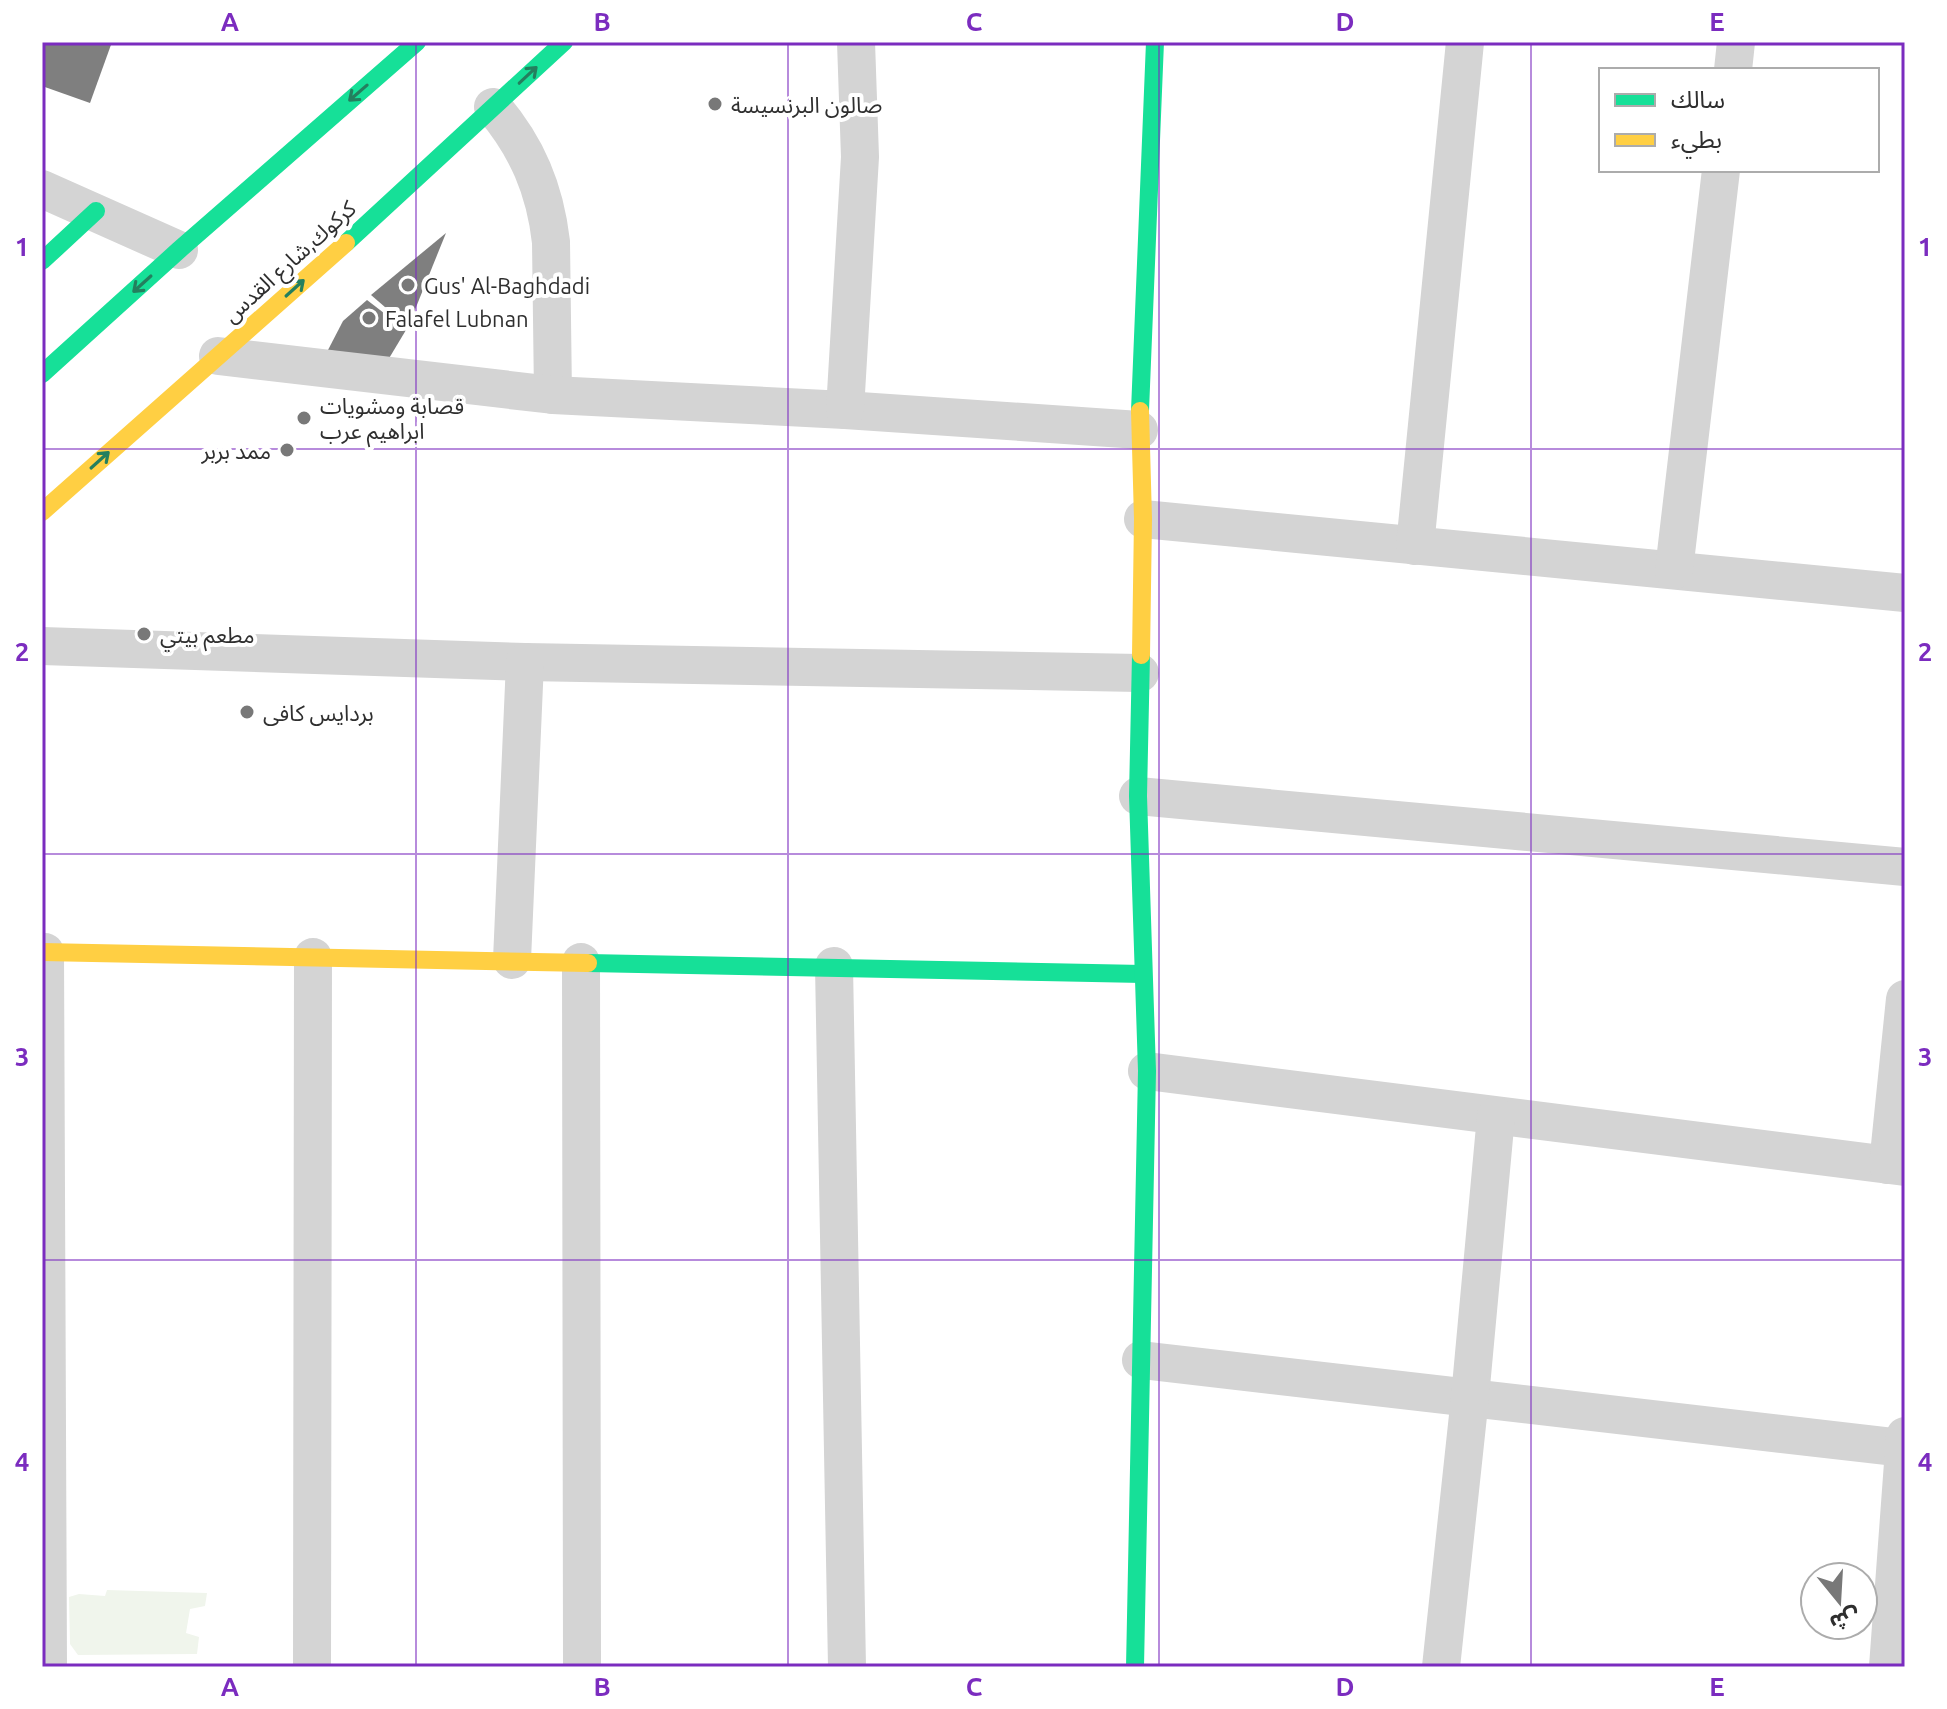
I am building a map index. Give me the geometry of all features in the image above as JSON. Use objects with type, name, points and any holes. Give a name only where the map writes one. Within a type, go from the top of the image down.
[{"type":"street","points":[[42,374],[417,42]]},
{"type":"street","name":"كركوك,شارع القدس","points":[[42,512],[564,42]]},
{"type":"street","points":[[845,410],[860,157],[856,42]]},
{"type":"street","points":[[1135,1667],[1147,1071],[1138,796],[1143,519],[1139,430],[1155,42]]},
{"type":"street","points":[[1415,546],[1465,42]]},
{"type":"street","points":[[1733,68],[1736,42]]},
{"type":"street","points":[[493,107],[523,147],[543,193],[548,217],[553,395]]},
{"type":"street","points":[[1674,570],[1721,172]]},
{"type":"street","points":[[42,189],[179,250]]},
{"type":"street","points":[[42,261],[96,211]]},
{"type":"street","points":[[218,356],[553,395],[845,410],[1139,430]]},
{"type":"street","points":[[1143,519],[1905,593]]},
{"type":"street","points":[[42,646],[525,662],[1140,673]]},
{"type":"street","points":[[512,960],[525,662]]},
{"type":"street","points":[[1138,796],[1905,867]]},
{"type":"street","points":[[48,1667],[44,952],[1143,974]]},
{"type":"street","points":[[312,1667],[313,957]]},
{"type":"street","points":[[581,962],[582,1667]]},
{"type":"street","points":[[834,966],[847,1667]]},
{"type":"street","points":[[1147,1071],[1897,1166],[1905,999]]},
{"type":"street","points":[[1441,1667],[1496,1116]]},
{"type":"street","points":[[1141,1360],[1904,1442],[1888,1667]]},
{"type":"shaded area","points":[[107,1590],[207,1593],[205,1606],[190,1609],[186,1633],[199,1637],[197,1654],[78,1655],[70,1644],[69,1597],[79,1594],[105,1596]]},
{"type":"building","points":[[42,42],[112,42],[90,103],[42,86]]},
{"type":"building","points":[[446,233],[408,327],[371,295]]},
{"type":"building","points":[[367,300],[406,330],[388,360],[328,350],[343,321]]},
{"type":"traffic: fast","points":[[42,374],[417,42]]},
{"type":"traffic: fast","points":[[346,243],[564,42]]},
{"type":"traffic: fast","points":[[1140,411],[1155,42]]},
{"type":"traffic: fast","points":[[42,261],[96,211]]},
{"type":"traffic: fast","points":[[1135,1667],[1147,1071],[1138,796],[1141,655]]},
{"type":"traffic: fast","points":[[588,963],[1143,974]]},
{"type":"traffic: slow","points":[[42,512],[346,243]]},
{"type":"traffic: slow","points":[[1140,411],[1143,519],[1141,655]]},
{"type":"traffic: slow","points":[[42,952],[588,963]]},
{"type":"place","name":"صالون البرنسيسة","points":[[715,104]]},
{"type":"place","name":"Gus' Al-Baghdadi","points":[[408,285]]},
{"type":"place","name":"Falafel Lubnan","points":[[369,318]]},
{"type":"place","name":"قصابة ومشويات ابراهيم عرب","points":[[304,418]]},
{"type":"place","name":"ممد بربر","points":[[287,450]]},
{"type":"place","name":"مطعم بيتي","points":[[144,634]]},
{"type":"place","name":"بردايس کافى","points":[[247,712]]}]
